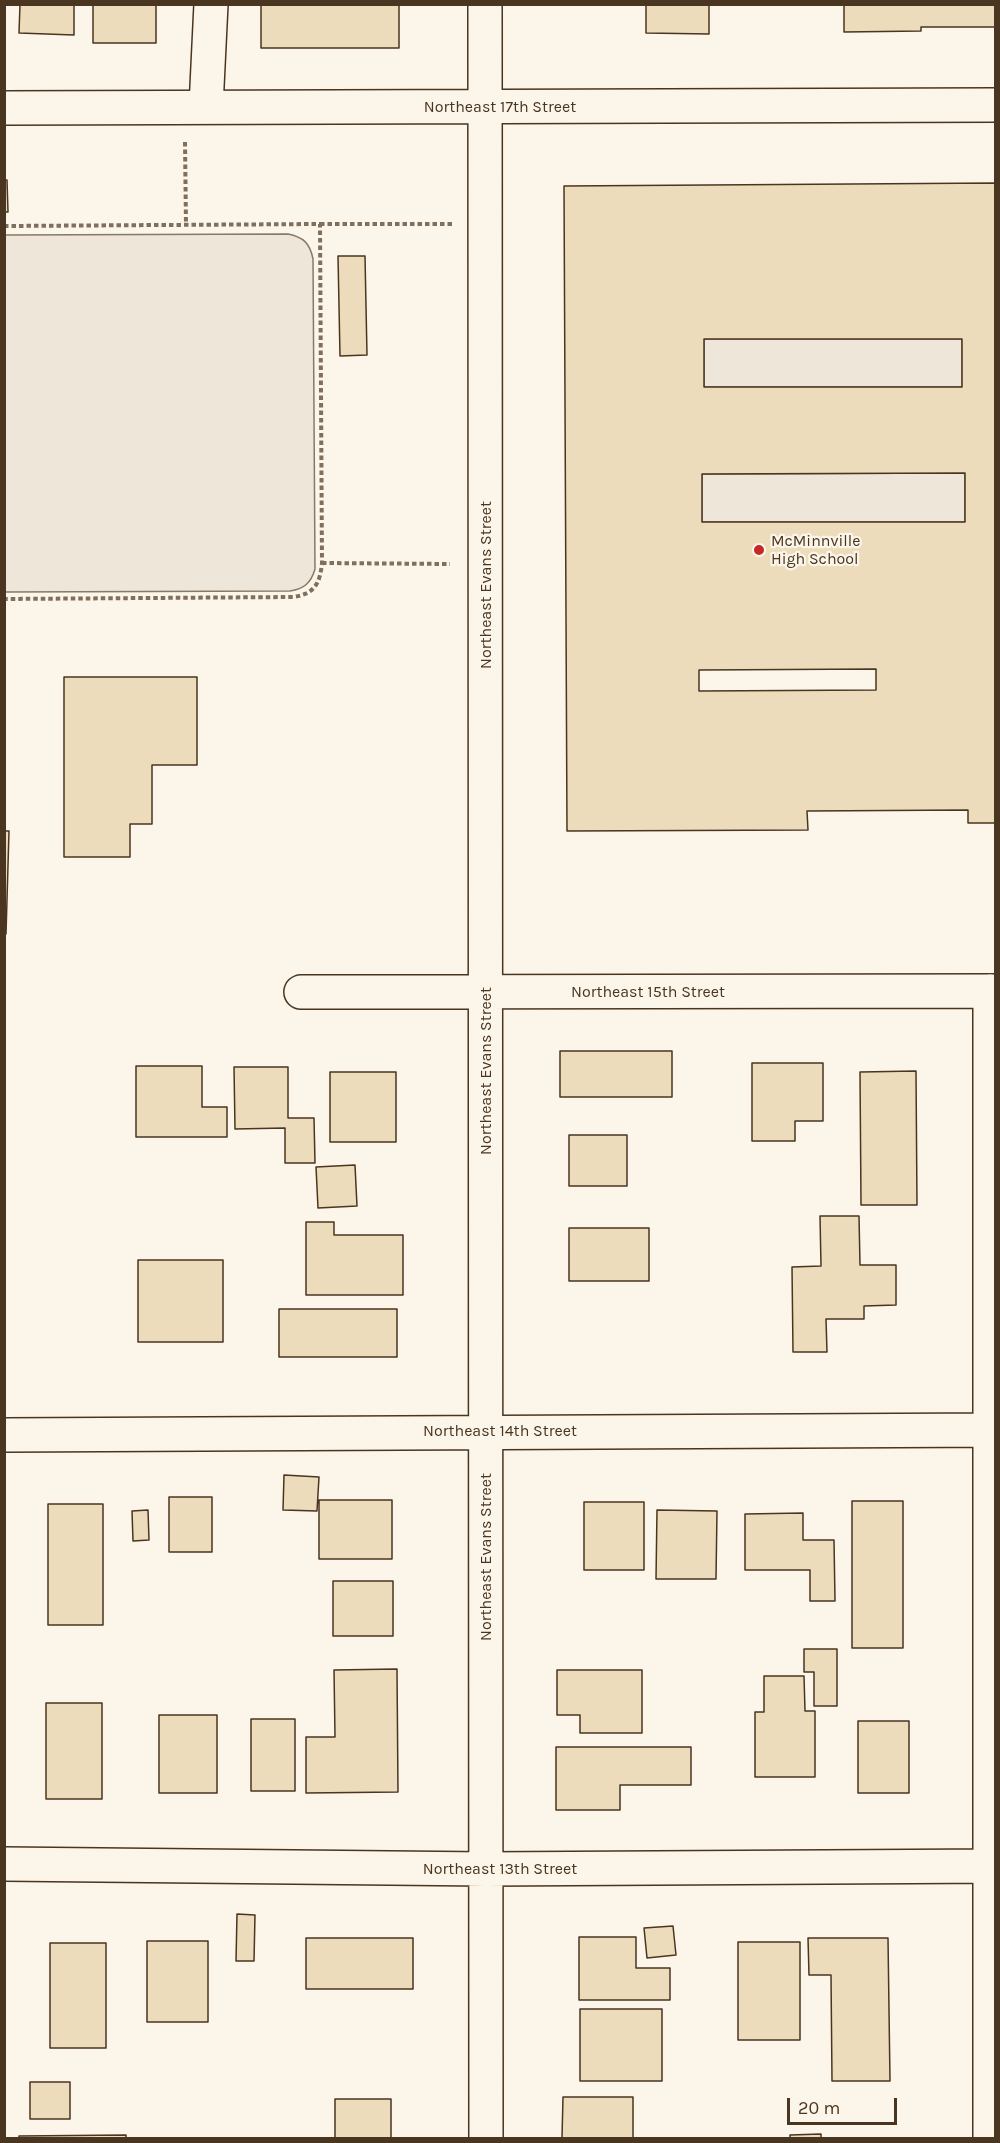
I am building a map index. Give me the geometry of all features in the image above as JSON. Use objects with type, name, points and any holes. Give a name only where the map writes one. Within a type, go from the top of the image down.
[{"type":"street","points":[[196,108],[211,4]]},
{"type":"street","name":"Northeast Evans Street","points":[[485,4],[486,2139]]},
{"type":"street","name":"Northeast 17th Street","points":[[4,108],[996,105]]},
{"type":"street","points":[[990,2139],[993,1866],[993,991]]},
{"type":"street","name":"Northeast 15th Street","points":[[301,992],[993,991]]},
{"type":"street","name":"Northeast 14th Street","points":[[4,1435],[993,1430]]},
{"type":"street","name":"Northeast 13th Street","points":[[4,1864],[486,1869],[993,1866]]},
{"type":"path","points":[[186,225],[196,108]]},
{"type":"path","points":[[4,226],[486,224]]},
{"type":"path","points":[[4,599],[293,597],[310,593],[316,586],[320,578],[322,563],[320,225]]},
{"type":"path","points":[[322,563],[486,564]]},
{"type":"shaded area","points":[[288,234],[305,242],[313,259],[315,569],[309,582],[299,589],[290,591],[5,592],[5,235]]},
{"type":"shaded area","points":[[704,339],[962,339],[962,387],[704,387]]},
{"type":"shaded area","points":[[965,473],[965,522],[702,522],[702,474]]},
{"type":"building","points":[[20,4],[74,4],[74,35],[19,33]]},
{"type":"building","points":[[93,4],[156,4],[156,43],[93,43]]},
{"type":"building","points":[[261,4],[399,4],[399,48],[261,48]]},
{"type":"building","points":[[646,4],[709,4],[709,34],[646,33]]},
{"type":"building","points":[[844,4],[996,4],[996,27],[921,27],[921,31],[844,32]]},
{"type":"building","points":[[4,180],[7,180],[8,212],[4,212]]},
{"type":"building","name":"McMinnville High School","points":[[996,183],[996,823],[968,823],[968,810],[807,811],[808,830],[567,831],[564,186]],"holes":[[[704,339],[962,339],[962,387],[704,387]],[[965,473],[965,522],[702,522],[702,474]],[[876,669],[876,690],[699,691],[699,670]]]},
{"type":"building","points":[[338,256],[365,256],[367,355],[340,356]]},
{"type":"building","points":[[64,677],[197,677],[197,765],[152,765],[152,824],[130,824],[130,857],[64,857]]},
{"type":"building","points":[[4,831],[9,831],[6,934],[4,934]]},
{"type":"building","points":[[560,1051],[672,1051],[672,1097],[560,1097]]},
{"type":"building","points":[[752,1063],[823,1063],[823,1121],[795,1121],[795,1141],[752,1141]]},
{"type":"building","points":[[136,1066],[202,1066],[202,1107],[227,1107],[227,1137],[136,1137]]},
{"type":"building","points":[[234,1067],[288,1067],[288,1118],[314,1118],[315,1163],[285,1163],[285,1128],[235,1129]]},
{"type":"building","points":[[916,1071],[917,1205],[861,1205],[860,1072]]},
{"type":"building","points":[[330,1072],[396,1072],[396,1142],[330,1142]]},
{"type":"building","points":[[569,1135],[627,1135],[627,1186],[569,1186]]},
{"type":"building","points":[[355,1165],[357,1206],[318,1208],[316,1167]]},
{"type":"building","points":[[820,1216],[859,1216],[860,1265],[896,1265],[896,1305],[864,1306],[864,1319],[826,1319],[827,1352],[793,1352],[792,1267],[821,1266]]},
{"type":"building","points":[[306,1222],[334,1222],[334,1235],[403,1235],[403,1295],[306,1295]]},
{"type":"building","points":[[569,1228],[649,1228],[649,1281],[569,1281]]},
{"type":"building","points":[[138,1260],[223,1260],[223,1342],[138,1342]]},
{"type":"building","points":[[279,1309],[397,1309],[397,1357],[279,1357]]},
{"type":"building","points":[[284,1475],[319,1477],[317,1511],[283,1510]]},
{"type":"building","points":[[169,1497],[212,1497],[212,1552],[169,1552]]},
{"type":"building","points":[[319,1500],[392,1500],[392,1559],[319,1559]]},
{"type":"building","points":[[852,1501],[903,1501],[903,1648],[852,1648]]},
{"type":"building","points":[[584,1502],[644,1502],[644,1570],[584,1570]]},
{"type":"building","points":[[48,1504],[103,1504],[103,1625],[48,1625]]},
{"type":"building","points":[[148,1510],[149,1540],[133,1541],[132,1511]]},
{"type":"building","points":[[657,1510],[717,1511],[716,1579],[656,1579]]},
{"type":"building","points":[[803,1513],[803,1540],[834,1540],[835,1601],[810,1601],[810,1570],[745,1570],[745,1514]]},
{"type":"building","points":[[333,1581],[393,1581],[393,1636],[333,1636]]},
{"type":"building","points":[[804,1649],[837,1649],[837,1706],[814,1706],[814,1672],[804,1672]]},
{"type":"building","points":[[397,1669],[398,1792],[306,1793],[306,1737],[335,1737],[334,1670]]},
{"type":"building","points":[[557,1670],[642,1670],[642,1733],[580,1733],[580,1715],[557,1715]]},
{"type":"building","points":[[764,1676],[804,1676],[805,1711],[815,1711],[815,1777],[755,1777],[755,1712],[764,1712]]},
{"type":"building","points":[[46,1703],[102,1703],[102,1799],[46,1799]]},
{"type":"building","points":[[159,1715],[217,1715],[217,1793],[159,1793]]},
{"type":"building","points":[[251,1719],[295,1719],[295,1791],[251,1791]]},
{"type":"building","points":[[858,1721],[909,1721],[909,1793],[858,1793]]},
{"type":"building","points":[[556,1747],[691,1747],[691,1785],[620,1785],[620,1810],[556,1810]]},
{"type":"building","points":[[237,1914],[255,1915],[254,1961],[236,1961]]},
{"type":"building","points":[[673,1926],[676,1955],[647,1958],[644,1928]]},
{"type":"building","points":[[579,1937],[636,1937],[636,1968],[670,1968],[670,2000],[579,2000]]},
{"type":"building","points":[[306,1938],[413,1938],[413,1989],[306,1989]]},
{"type":"building","points":[[808,1938],[888,1938],[890,2081],[832,2081],[831,1975],[809,1975]]},
{"type":"building","points":[[147,1941],[208,1941],[208,2022],[147,2022]]},
{"type":"building","points":[[738,1942],[800,1942],[800,2040],[738,2040]]},
{"type":"building","points":[[50,1943],[106,1943],[106,2048],[50,2048]]},
{"type":"building","points":[[580,2009],[662,2009],[662,2081],[580,2081]]},
{"type":"building","points":[[30,2082],[70,2082],[70,2119],[30,2119]]},
{"type":"building","points":[[563,2097],[633,2097],[633,2138],[562,2138]]},
{"type":"building","points":[[335,2099],[391,2099],[391,2138],[335,2138]]},
{"type":"building","points":[[821,2134],[821,2138],[790,2138],[790,2135]]},
{"type":"building","points":[[126,2135],[126,2138],[19,2138],[19,2136]]},
{"type":"place","name":"McMinnville High School","points":[[759,550]]}]
